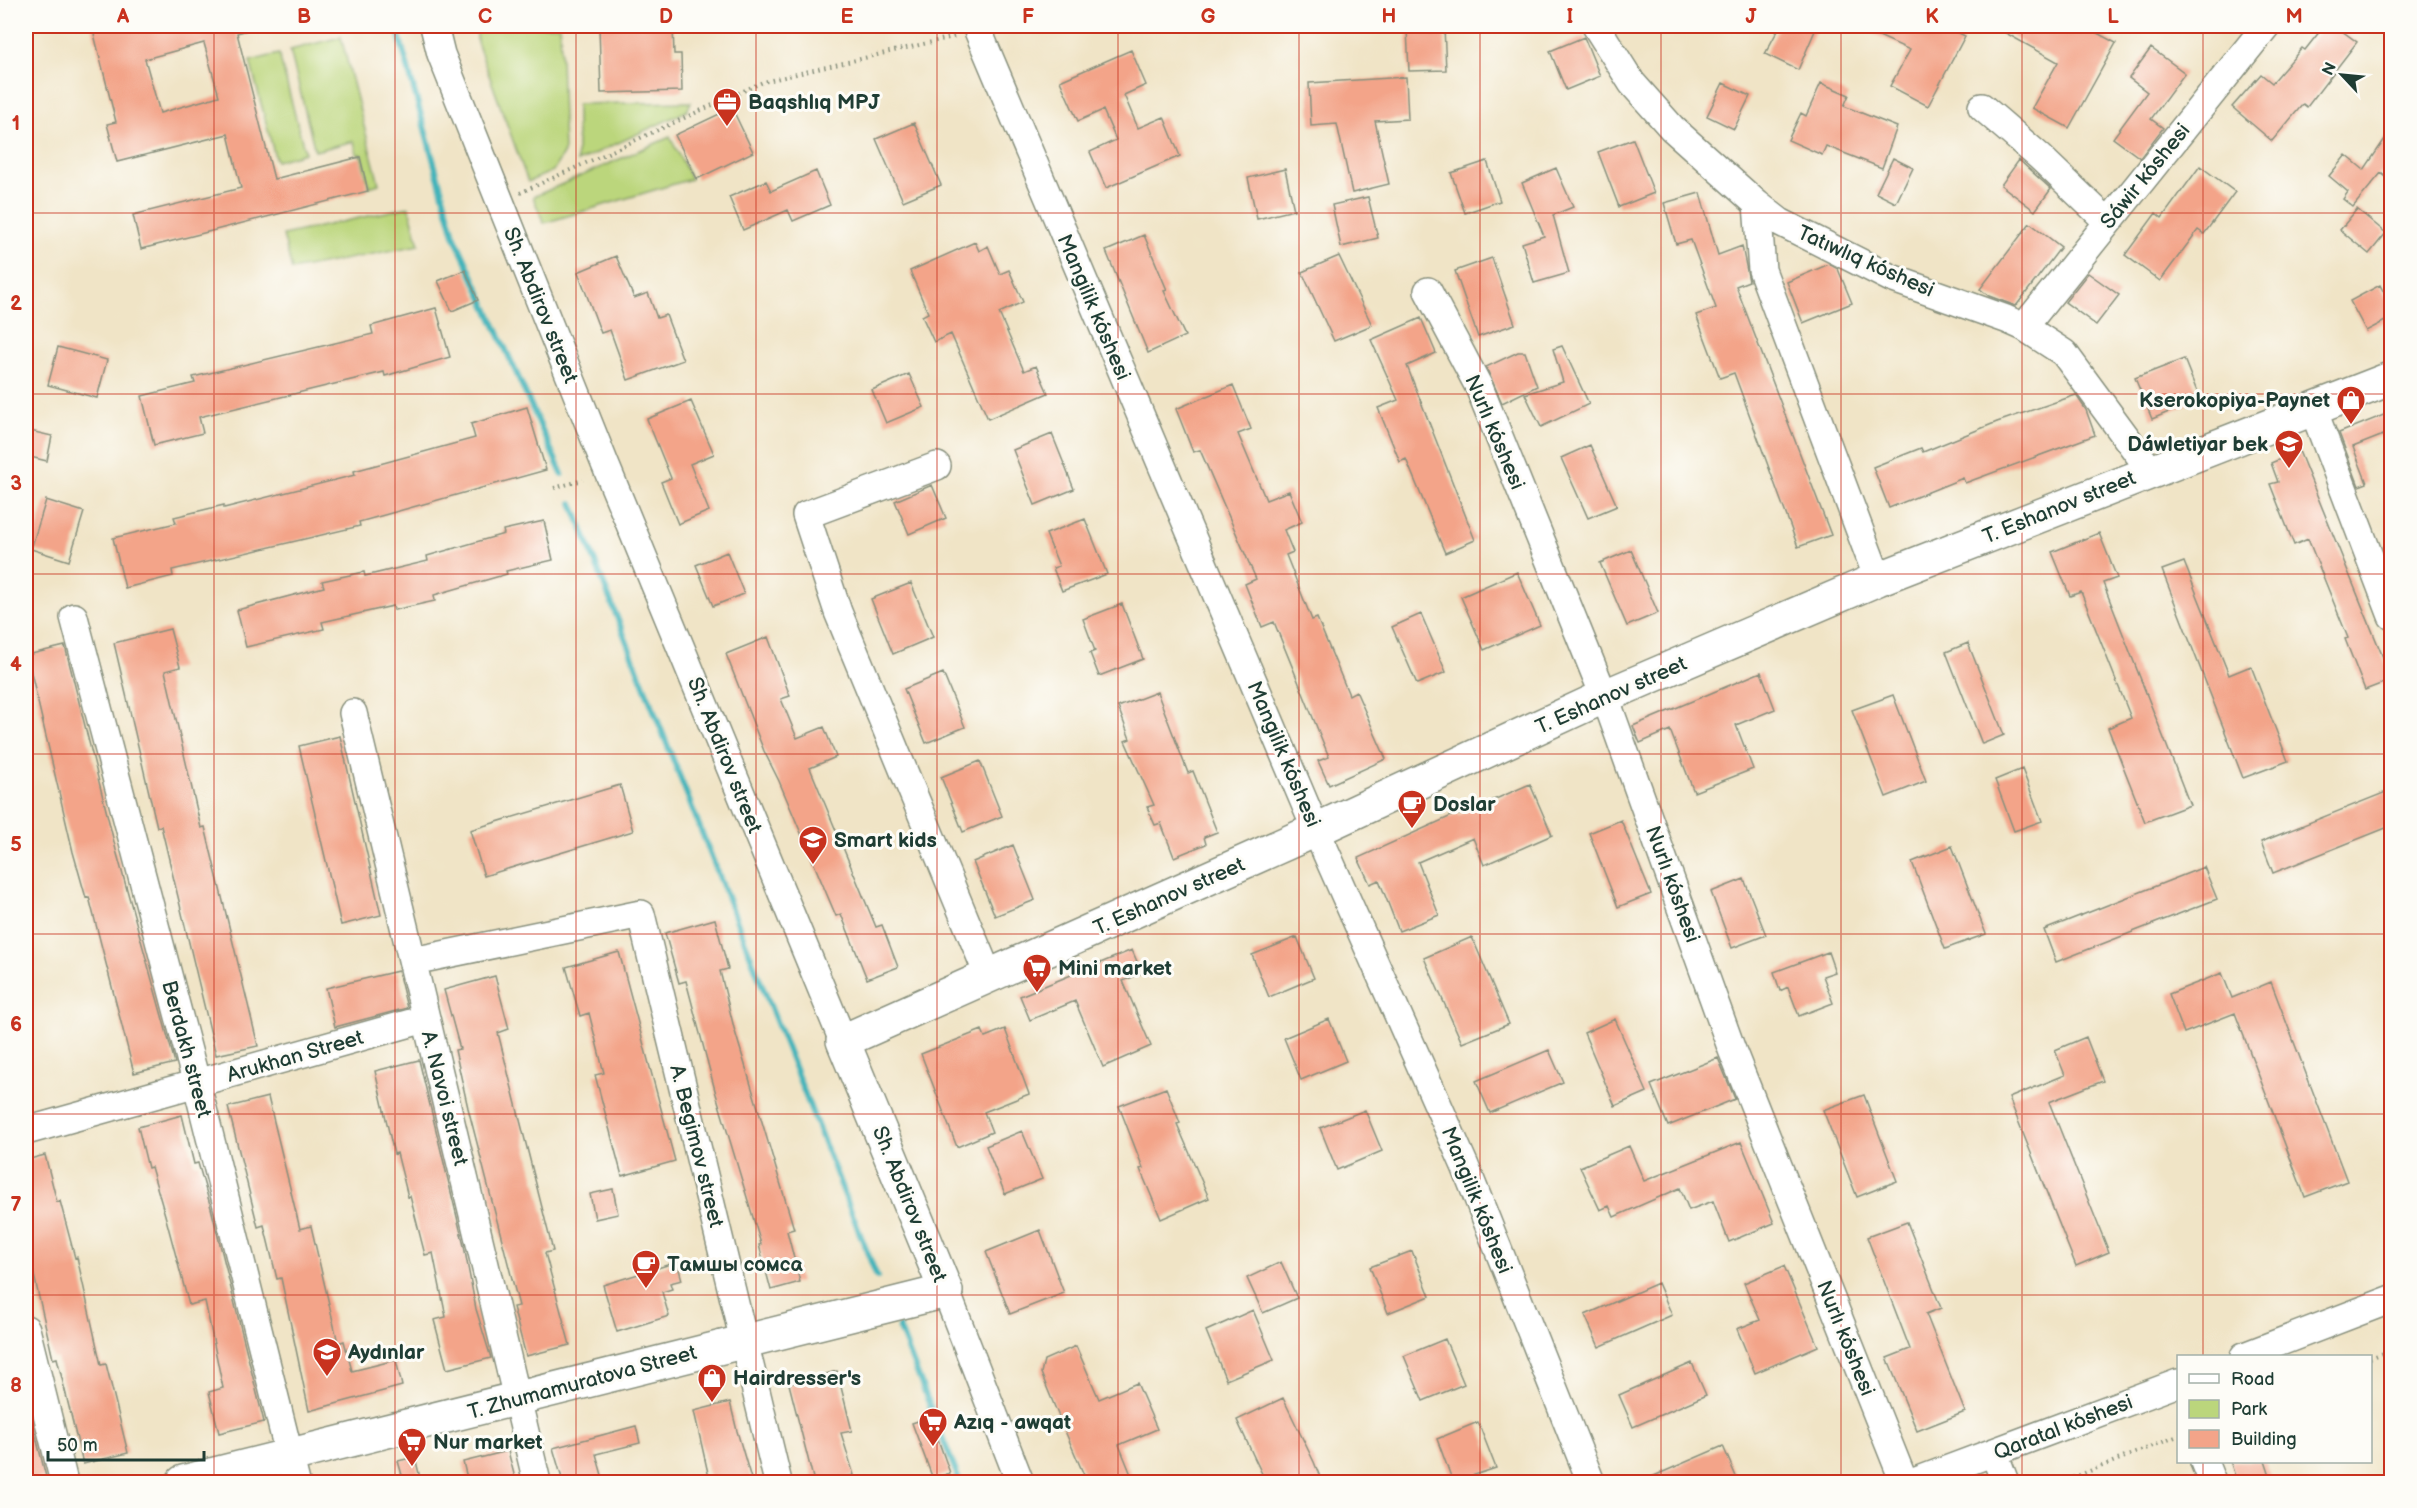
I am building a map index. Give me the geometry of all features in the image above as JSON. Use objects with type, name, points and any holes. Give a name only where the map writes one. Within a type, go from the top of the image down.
[{"type":"main road","name":"T. Eshanov street","points":[[843,1041],[1316,830],[1603,697],[1878,579],[2391,378]]},
{"type":"main road","name":"Sh. Abdirov street","points":[[843,1041],[946,1291]]},
{"type":"main road","name":"T. Zhumamuratova Street","points":[[183,1482],[293,1470],[517,1398],[744,1340],[903,1304],[946,1291]]},
{"type":"street","name":"Sh. Abdirov street","points":[[434,26],[441,54],[500,202],[843,1041]]},
{"type":"street","name":"Tatıwlıq kóshesi","points":[[1596,26],[1632,83],[1672,128],[1780,222],[1891,278],[2024,327],[2064,352],[2151,471]]},
{"type":"street","name":"Sáwir kóshesi","points":[[2024,327],[2266,26]]},
{"type":"street","name":"Mangilik kóshesi","points":[[976,27],[1316,830],[1465,1166],[1591,1482]]},
{"type":"street","points":[[1982,107],[2108,222]]},
{"type":"street","points":[[1757,204],[1762,270],[1878,579]]},
{"type":"street","name":"Nurlı kóshesi","points":[[1428,291],[1479,387],[1603,697],[1732,1050],[1904,1482]]},
{"type":"street","points":[[2313,409],[2391,616]]},
{"type":"street","points":[[937,466],[806,515],[838,612],[989,977]]},
{"type":"street","name":"Berdakh street","points":[[74,617],[197,1084],[293,1470]]},
{"type":"street","name":"A. Navoi street","points":[[353,713],[537,1482]]},
{"type":"street","name":"A. Begimov street","points":[[413,961],[641,914],[778,1482]]},
{"type":"street","name":"Arukhan Street","points":[[26,1131],[425,1019]]},
{"type":"street","name":"Sh. Abdirov street","points":[[946,1291],[1020,1482]]},
{"type":"street","points":[[2247,1355],[2391,1299]]},
{"type":"street","points":[[26,1329],[64,1482]]},
{"type":"street","name":"Qaratal kóshesi","points":[[1914,1482],[2177,1384]]},
{"type":"street","points":[[1994,1453],[2005,1482]]},
{"type":"street","points":[[2205,1463],[2212,1482]]},
{"type":"path","points":[[500,202],[763,81],[923,45],[976,27]]},
{"type":"path","points":[[554,488],[583,480]]},
{"type":"path","points":[[2372,1357],[2391,1350]]},
{"type":"path","points":[[2062,1482],[2177,1436]]},
{"type":"green space","points":[[477,26],[560,26],[564,152],[553,171],[528,182],[477,42]]},
{"type":"green space","points":[[341,37],[379,184],[369,187],[361,154],[357,155],[354,141],[315,151],[290,50]]},
{"type":"green space","points":[[279,54],[305,153],[276,161],[250,61]]},
{"type":"green space","points":[[691,102],[687,111],[577,162],[577,104]]},
{"type":"green space","points":[[670,137],[691,179],[544,223],[533,197]]},
{"type":"green space","points":[[409,207],[419,245],[292,270],[283,235]]},
{"type":"building","points":[[92,26],[134,26],[135,31],[156,26],[247,26],[248,30],[237,33],[274,179],[360,157],[368,191],[141,249],[133,215],[241,188],[228,134],[117,162],[107,124],[116,122]],"holes":[[[204,43],[219,96],[160,113],[145,59]]]},
{"type":"building","points":[[599,26],[673,26],[674,54],[681,54],[682,91],[601,93]]},
{"type":"building","points":[[1780,26],[1817,26],[1798,70],[1765,54]]},
{"type":"building","points":[[1857,26],[1945,26],[1965,36],[1928,106],[1890,86],[1910,50]]},
{"type":"building","points":[[1993,26],[2084,26],[2116,43],[2069,128],[2032,108],[2058,62]]},
{"type":"building","points":[[2324,26],[2335,26],[2357,42],[2307,107],[2303,104],[2272,141],[2232,107],[2261,74],[2272,83],[2302,48],[2305,50]]},
{"type":"building","points":[[1444,27],[1446,70],[1409,71],[1407,29]]},
{"type":"building","points":[[1584,37],[1600,76],[1566,90],[1550,51]]},
{"type":"building","points":[[2151,48],[2185,73],[2151,119],[2163,128],[2140,158],[2113,138],[2147,92],[2129,78]]},
{"type":"building","points":[[1131,50],[1146,85],[1124,95],[1138,128],[1164,117],[1180,156],[1106,188],[1090,152],[1116,140],[1103,110],[1078,121],[1060,81]]},
{"type":"building","points":[[1406,77],[1408,119],[1375,121],[1389,184],[1352,193],[1337,124],[1311,126],[1309,83]]},
{"type":"building","points":[[1723,83],[1750,96],[1734,129],[1707,116]]},
{"type":"building","points":[[1821,83],[1849,95],[1844,106],[1897,127],[1882,168],[1826,146],[1822,155],[1788,140],[1801,113],[1806,116]]},
{"type":"building","points":[[732,108],[753,152],[697,179],[675,135]]},
{"type":"building","points":[[914,123],[941,185],[903,201],[876,139]]},
{"type":"building","points":[[2391,130],[2391,181],[2381,173],[2353,207],[2343,199],[2348,192],[2329,176],[2346,155],[2364,170]]},
{"type":"building","points":[[1633,139],[1654,193],[1619,207],[1598,152]]},
{"type":"building","points":[[1893,158],[1913,168],[1896,203],[1876,193]]},
{"type":"building","points":[[2019,160],[2051,189],[2035,211],[2001,185]]},
{"type":"building","points":[[1487,161],[1500,201],[1465,213],[1451,173]]},
{"type":"building","points":[[2200,166],[2235,192],[2204,234],[2198,230],[2160,281],[2125,255],[2156,213],[2162,218]]},
{"type":"building","points":[[1556,168],[1573,207],[1553,215],[1569,273],[1534,283],[1522,243],[1544,236],[1522,183]]},
{"type":"building","points":[[1285,169],[1294,210],[1257,219],[1248,178]]},
{"type":"building","points":[[816,171],[830,205],[793,221],[788,210],[743,230],[729,197],[766,181],[771,191]]},
{"type":"building","points":[[1700,193],[1718,255],[1742,246],[1749,281],[1736,286],[1831,535],[1798,547],[1734,373],[1720,378],[1696,315],[1716,308],[1691,240],[1676,244],[1664,203]]},
{"type":"building","points":[[1368,197],[1378,238],[1341,247],[1332,205]]},
{"type":"building","points":[[2357,209],[2386,233],[2369,254],[2340,230]]},
{"type":"building","points":[[2030,223],[2061,247],[2016,306],[1989,296],[1980,289]]},
{"type":"building","points":[[1144,235],[1167,290],[1164,291],[1185,336],[1148,353],[1106,251]]},
{"type":"building","points":[[975,242],[979,251],[988,246],[1000,274],[1009,270],[1023,302],[999,313],[1024,371],[1036,366],[1048,393],[988,419],[951,334],[934,342],[922,316],[928,313],[910,271]]},
{"type":"building","points":[[616,256],[634,298],[648,293],[657,318],[666,315],[683,360],[628,380],[610,330],[601,333],[578,272]]},
{"type":"building","points":[[1339,256],[1372,325],[1334,341],[1302,272]]},
{"type":"building","points":[[1492,258],[1515,324],[1478,337],[1455,271]]},
{"type":"building","points":[[1829,264],[1838,269],[1852,303],[1803,323],[1787,282]]},
{"type":"building","points":[[465,270],[478,300],[452,311],[438,281]]},
{"type":"building","points":[[2088,273],[2119,295],[2096,325],[2065,302]]},
{"type":"building","points":[[2380,285],[2391,306],[2391,318],[2366,331],[2350,301]]},
{"type":"building","points":[[436,308],[450,357],[385,376],[384,372],[199,417],[203,433],[154,445],[142,396],[195,383],[193,377],[373,334],[371,326]]},
{"type":"building","points":[[1421,318],[1436,353],[1407,366],[1475,540],[1445,553],[1406,459],[1400,462],[1378,408],[1398,400],[1371,340]]},
{"type":"building","points":[[1562,346],[1589,404],[1541,427],[1525,394],[1563,382],[1553,349]]},
{"type":"building","points":[[58,347],[107,360],[97,398],[48,385]]},
{"type":"building","points":[[1518,352],[1525,352],[1537,386],[1502,403],[1486,367]]},
{"type":"building","points":[[2184,359],[2200,399],[2152,419],[2135,378]]},
{"type":"building","points":[[909,374],[924,407],[886,423],[872,390]]},
{"type":"building","points":[[1233,385],[1251,429],[1238,434],[1266,500],[1289,491],[1302,522],[1284,530],[1293,552],[1286,555],[1312,620],[1317,618],[1349,695],[1356,691],[1386,759],[1329,785],[1318,761],[1329,757],[1274,622],[1262,627],[1245,584],[1256,579],[1200,450],[1193,452],[1176,409]]},
{"type":"building","points":[[2076,395],[2086,410],[2095,435],[1965,483],[1963,478],[1889,508],[1873,467],[1921,448],[1923,452],[1997,422]]},
{"type":"building","points":[[691,401],[714,454],[690,464],[709,511],[678,524],[661,482],[671,478],[647,419]]},
{"type":"building","points":[[527,407],[546,470],[359,522],[360,526],[172,570],[173,576],[125,588],[113,538],[176,523],[174,517],[224,505],[224,508],[355,475],[354,471],[475,438],[471,424]]},
{"type":"building","points":[[2391,412],[2391,432],[2353,447],[2367,483],[2359,486],[2339,433]]},
{"type":"building","points":[[26,430],[52,436],[47,461],[26,456]]},
{"type":"building","points":[[1052,434],[1074,489],[1035,505],[1013,450]]},
{"type":"building","points":[[1590,445],[1617,506],[1588,518],[1561,458]]},
{"type":"building","points":[[2299,451],[2391,677],[2391,680],[2365,690],[2345,639],[2348,638],[2308,539],[2294,545],[2270,484],[2278,482],[2271,463]]},
{"type":"building","points":[[932,485],[946,518],[909,534],[895,501]]},
{"type":"building","points":[[46,500],[84,512],[69,561],[31,549]]},
{"type":"building","points":[[1085,519],[1107,574],[1062,591],[1053,568],[1059,566],[1046,534]]},
{"type":"building","points":[[544,521],[553,560],[506,571],[507,574],[434,595],[435,601],[394,610],[393,606],[322,622],[324,629],[246,647],[237,610],[324,587],[322,581],[364,572],[365,576],[428,561],[427,556],[504,534],[503,530]]},
{"type":"building","points":[[2099,533],[2117,578],[2103,583],[2190,805],[2145,822],[2108,728],[2131,718],[2081,592],[2070,596],[2052,552]]},
{"type":"building","points":[[1631,550],[1658,613],[1627,626],[1600,563]]},
{"type":"building","points":[[727,552],[744,594],[713,606],[696,565]]},
{"type":"building","points":[[2184,562],[2229,675],[2251,666],[2288,761],[2243,778],[2162,570]]},
{"type":"building","points":[[1517,572],[1540,625],[1484,650],[1461,597]]},
{"type":"building","points":[[911,583],[933,637],[893,654],[871,599]]},
{"type":"building","points":[[1122,604],[1143,659],[1099,676],[1090,653],[1095,651],[1083,619]]},
{"type":"building","points":[[1421,614],[1446,672],[1417,684],[1392,627]]},
{"type":"building","points":[[170,629],[180,667],[165,671],[201,828],[205,827],[258,1046],[216,1055],[161,826],[157,827],[114,643]]},
{"type":"building","points":[[768,637],[790,696],[781,699],[797,738],[824,727],[836,757],[810,768],[876,927],[882,925],[898,967],[867,979],[841,914],[836,916],[764,751],[726,654]]},
{"type":"building","points":[[1968,643],[2004,735],[1982,744],[1946,652]]},
{"type":"building","points":[[65,646],[116,850],[175,1063],[134,1073],[89,897],[86,898],[73,852],[27,655]]},
{"type":"building","points":[[1761,672],[1775,709],[1736,725],[1753,769],[1694,792],[1670,730],[1640,743],[1633,726]]},
{"type":"building","points":[[943,673],[965,727],[926,743],[904,689]]},
{"type":"building","points":[[1157,692],[1188,773],[1193,771],[1217,832],[1204,837],[1206,844],[1174,857],[1161,823],[1155,825],[1147,807],[1154,805],[1125,741],[1130,739],[1118,707]]},
{"type":"building","points":[[1893,695],[1926,781],[1886,797],[1852,710]]},
{"type":"building","points":[[340,736],[381,915],[341,925],[299,746]]},
{"type":"building","points":[[980,761],[1002,816],[963,832],[941,777]]},
{"type":"building","points":[[2022,769],[2042,821],[2014,831],[1995,780]]},
{"type":"building","points":[[1530,784],[1552,835],[1484,865],[1473,838],[1418,862],[1439,915],[1399,931],[1379,880],[1370,884],[1358,858],[1458,813],[1459,815]]},
{"type":"building","points":[[620,785],[633,831],[484,876],[470,830]]},
{"type":"building","points":[[2391,790],[2391,826],[2273,873],[2261,842]]},
{"type":"building","points":[[1621,820],[1651,894],[1618,907],[1589,833]]},
{"type":"building","points":[[1013,845],[1035,900],[995,916],[973,862]]},
{"type":"building","points":[[1952,846],[1986,934],[1945,949],[1912,862]]},
{"type":"building","points":[[2204,867],[2217,899],[2056,962],[2044,930]]},
{"type":"building","points":[[1744,879],[1766,935],[1732,948],[1711,892]]},
{"type":"building","points":[[715,919],[728,969],[720,971],[734,1028],[794,1229],[787,1231],[800,1282],[771,1290],[759,1245],[761,1244],[716,1094],[686,981],[679,983],[665,933]]},
{"type":"building","points":[[1297,937],[1314,978],[1269,997],[1252,955]]},
{"type":"building","points":[[1472,937],[1509,1024],[1462,1043],[1424,958]]},
{"type":"building","points":[[1132,950],[1142,973],[1123,981],[1151,1046],[1103,1067],[1075,1001],[1030,1020],[1020,996]]},
{"type":"building","points":[[619,952],[675,1161],[622,1176],[595,1075],[604,1073],[589,1013],[580,1016],[566,967]]},
{"type":"building","points":[[1828,952],[1835,972],[1823,976],[1833,1003],[1799,1016],[1788,987],[1780,991],[1774,972]]},
{"type":"building","points":[[398,971],[407,1008],[335,1027],[326,988]]},
{"type":"building","points":[[2222,973],[2232,998],[2271,982],[2347,1181],[2305,1197],[2235,1013],[2184,1033],[2169,994]]},
{"type":"building","points":[[495,976],[509,1029],[498,1033],[553,1251],[545,1253],[570,1345],[526,1356],[513,1307],[519,1306],[468,1108],[455,1050],[460,1049],[444,990]]},
{"type":"building","points":[[1329,1019],[1346,1061],[1301,1080],[1284,1038]]},
{"type":"building","points":[[1615,1019],[1647,1092],[1615,1106],[1584,1033]]},
{"type":"building","points":[[1005,1029],[1029,1094],[984,1112],[992,1132],[957,1147],[921,1054],[982,1030],[985,1037]]},
{"type":"building","points":[[2086,1037],[2103,1081],[2049,1102],[2109,1252],[2076,1266],[2009,1098],[2065,1075],[2055,1050]]},
{"type":"building","points":[[1549,1050],[1563,1082],[1490,1113],[1476,1081]]},
{"type":"building","points":[[1718,1058],[1735,1099],[1668,1126],[1651,1085]]},
{"type":"building","points":[[419,1060],[464,1246],[476,1309],[491,1358],[447,1369],[434,1320],[446,1317],[433,1253],[425,1255],[397,1153],[394,1154],[375,1071]]},
{"type":"building","points":[[1166,1088],[1180,1123],[1177,1124],[1209,1198],[1161,1219],[1140,1169],[1143,1168],[1119,1106]]},
{"type":"building","points":[[1864,1095],[1897,1181],[1857,1197],[1823,1110]]},
{"type":"building","points":[[268,1097],[300,1229],[311,1226],[338,1343],[344,1341],[352,1371],[396,1360],[402,1386],[309,1411],[281,1278],[277,1279],[264,1225],[258,1227],[228,1107]]},
{"type":"building","points":[[1365,1110],[1382,1151],[1337,1170],[1320,1128]]},
{"type":"building","points":[[182,1115],[194,1164],[198,1163],[211,1208],[264,1422],[219,1433],[209,1392],[223,1388],[205,1301],[189,1305],[138,1127]]},
{"type":"building","points":[[1022,1131],[1042,1179],[1005,1194],[986,1146]]},
{"type":"building","points":[[1741,1142],[1774,1223],[1729,1242],[1713,1201],[1689,1210],[1680,1188],[1614,1217],[1609,1206],[1600,1210],[1580,1167],[1629,1146],[1644,1181]]},
{"type":"building","points":[[45,1155],[57,1202],[60,1201],[75,1258],[77,1257],[101,1365],[106,1364],[128,1453],[83,1464],[57,1358],[53,1359],[29,1253],[26,1254],[26,1160]]},
{"type":"building","points":[[613,1189],[618,1214],[595,1219],[590,1194]]},
{"type":"building","points":[[1907,1222],[1941,1308],[1926,1314],[1965,1412],[1917,1431],[1887,1358],[1910,1349],[1867,1237]]},
{"type":"building","points":[[1040,1230],[1064,1293],[1010,1314],[986,1252]]},
{"type":"building","points":[[1412,1251],[1430,1296],[1388,1313],[1370,1267]]},
{"type":"building","points":[[677,1262],[682,1280],[670,1283],[672,1289],[662,1292],[669,1316],[617,1332],[603,1285]]},
{"type":"building","points":[[1281,1262],[1297,1298],[1263,1313],[1247,1278]]},
{"type":"building","points":[[1784,1266],[1818,1346],[1755,1373],[1737,1329],[1760,1320],[1744,1283]]},
{"type":"building","points":[[1658,1283],[1672,1315],[1599,1347],[1585,1315]]},
{"type":"building","points":[[1253,1310],[1274,1360],[1226,1380],[1206,1331]]},
{"type":"building","points":[[1445,1339],[1464,1384],[1423,1401],[1404,1356]]},
{"type":"building","points":[[1076,1346],[1099,1399],[1137,1383],[1157,1429],[1119,1445],[1134,1482],[1087,1482],[1059,1417],[1041,1373],[1044,1360]]},
{"type":"building","points":[[1692,1363],[1706,1395],[1633,1427],[1619,1395]]},
{"type":"building","points":[[837,1371],[852,1431],[841,1433],[854,1475],[830,1482],[814,1482],[789,1384]]},
{"type":"building","points":[[1283,1398],[1322,1482],[1266,1482],[1254,1457],[1237,1420]]},
{"type":"building","points":[[730,1402],[752,1482],[711,1482],[708,1473],[694,1411]]},
{"type":"building","points":[[31,1417],[46,1477],[26,1482],[26,1418]]},
{"type":"building","points":[[930,1417],[950,1473],[933,1479],[912,1423]]},
{"type":"building","points":[[1478,1422],[1496,1468],[1453,1482],[1437,1439]]},
{"type":"building","points":[[636,1426],[640,1443],[596,1454],[604,1482],[563,1482],[553,1448]]},
{"type":"building","points":[[1723,1446],[1737,1479],[1728,1482],[1640,1482]]},
{"type":"building","points":[[508,1451],[516,1482],[468,1482],[463,1462]]},
{"type":"building","points":[[415,1457],[421,1482],[404,1482],[398,1461]]},
{"type":"building","points":[[2231,1463],[2266,1463],[2272,1482],[2237,1482]]},
{"type":"waterway","points":[[397,28],[454,235],[562,474]]},
{"type":"waterway","points":[[572,503],[877,1277]]},
{"type":"waterway","points":[[899,1327],[960,1482]]},
{"type":"place","name":"Baqshlıq MPJ","points":[[727,128]]},
{"type":"place","name":"Kserokopiya-Paynet","points":[[2351,426]]},
{"type":"place","name":"Dáwletiyar bek","points":[[2289,470]]},
{"type":"place","name":"Doslar","points":[[1412,830]]},
{"type":"place","name":"Smart kids","points":[[813,866]]},
{"type":"place","name":"Mini market","points":[[1037,994]]},
{"type":"place","name":"Тамшы сомса","points":[[646,1290]]},
{"type":"place","name":"Aydınlar","points":[[327,1378]]},
{"type":"place","name":"Hairdresser's","points":[[712,1404]]},
{"type":"place","name":"Azıq - awqat","points":[[933,1448]]},
{"type":"place","name":"Nur market","points":[[412,1468]]}]
